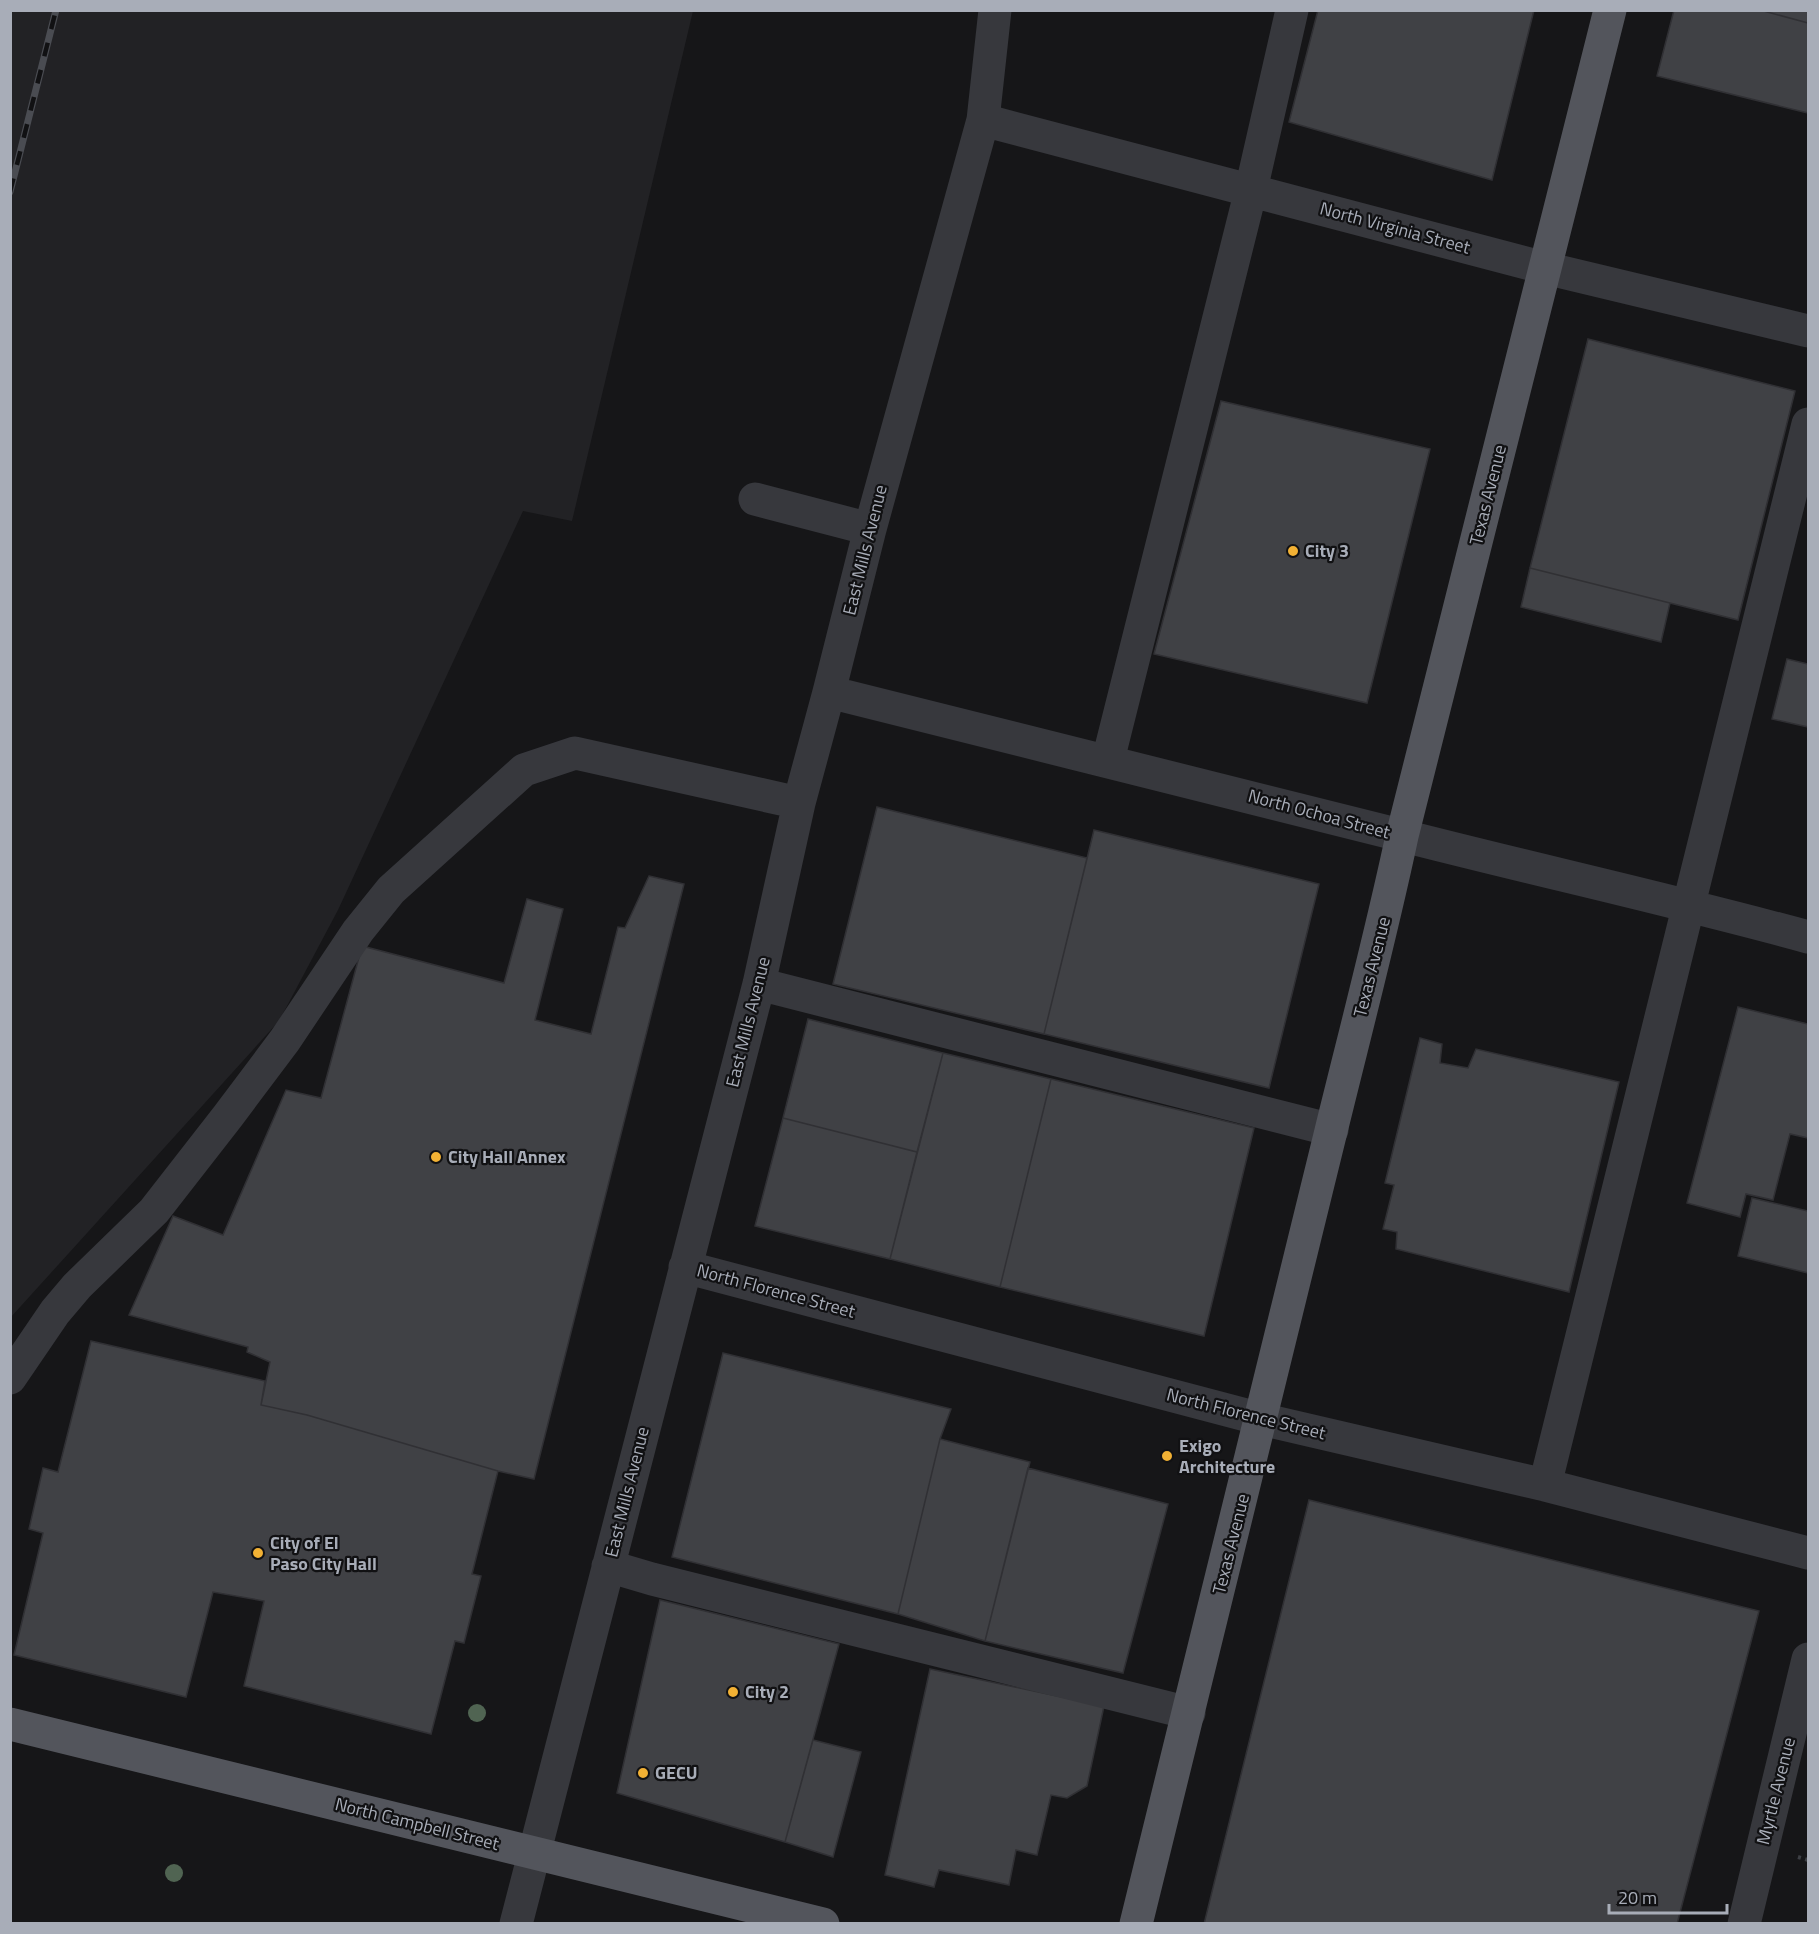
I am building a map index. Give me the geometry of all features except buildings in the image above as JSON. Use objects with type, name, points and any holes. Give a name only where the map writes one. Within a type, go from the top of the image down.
[{"type":"main road","name":"Texas Avenue","points":[[1136,1923],[1379,945],[1402,836],[1610,10]]},
{"type":"main road","name":"North Campbell Street","points":[[10,1724],[820,1923]]},
{"type":"street","name":"East Mills Avenue","points":[[516,1923],[759,984],[799,803],[830,692],[870,530],[983,120],[996,10]]},
{"type":"street","points":[[1108,760],[1251,190],[1292,10]]},
{"type":"street","name":"North Virginia Street","points":[[983,120],[1545,268],[1809,331]]},
{"type":"street","points":[[1545,1485],[1809,424]]},
{"type":"street","points":[[755,499],[870,530]]},
{"type":"street","name":"North Ochoa Street","points":[[830,692],[1108,760],[1402,836],[1689,905],[1809,937]]},
{"type":"street","points":[[10,1378],[55,1312],[77,1286],[154,1211],[285,1040],[358,931],[391,890],[524,770],[575,753],[799,803]]},
{"type":"street","points":[[759,984],[1332,1130]]},
{"type":"street","name":"North Florence Street","points":[[685,1267],[1261,1419],[1545,1485],[1809,1553]]},
{"type":"street","points":[[608,1566],[652,1579],[1189,1713]]},
{"type":"street","name":"Myrtle Avenue","points":[[1744,1923],[1809,1659]]},
{"type":"shaded area","points":[[11,11],[693,11],[572,521],[523,511],[338,910],[279,1021],[11,1317]]},
{"type":"railway","points":[[10,192],[56,10]]},
{"type":"place","name":"City 3","points":[[1293,551]]},
{"type":"place","name":"City Hall Annex","points":[[436,1157]]},
{"type":"place","name":"Exigo Architecture","points":[[1167,1456]]},
{"type":"place","name":"City of El Paso City Hall","points":[[258,1553]]},
{"type":"place","name":"City 2","points":[[733,1692]]},
{"type":"place","name":"GECU","points":[[643,1773]]}]
